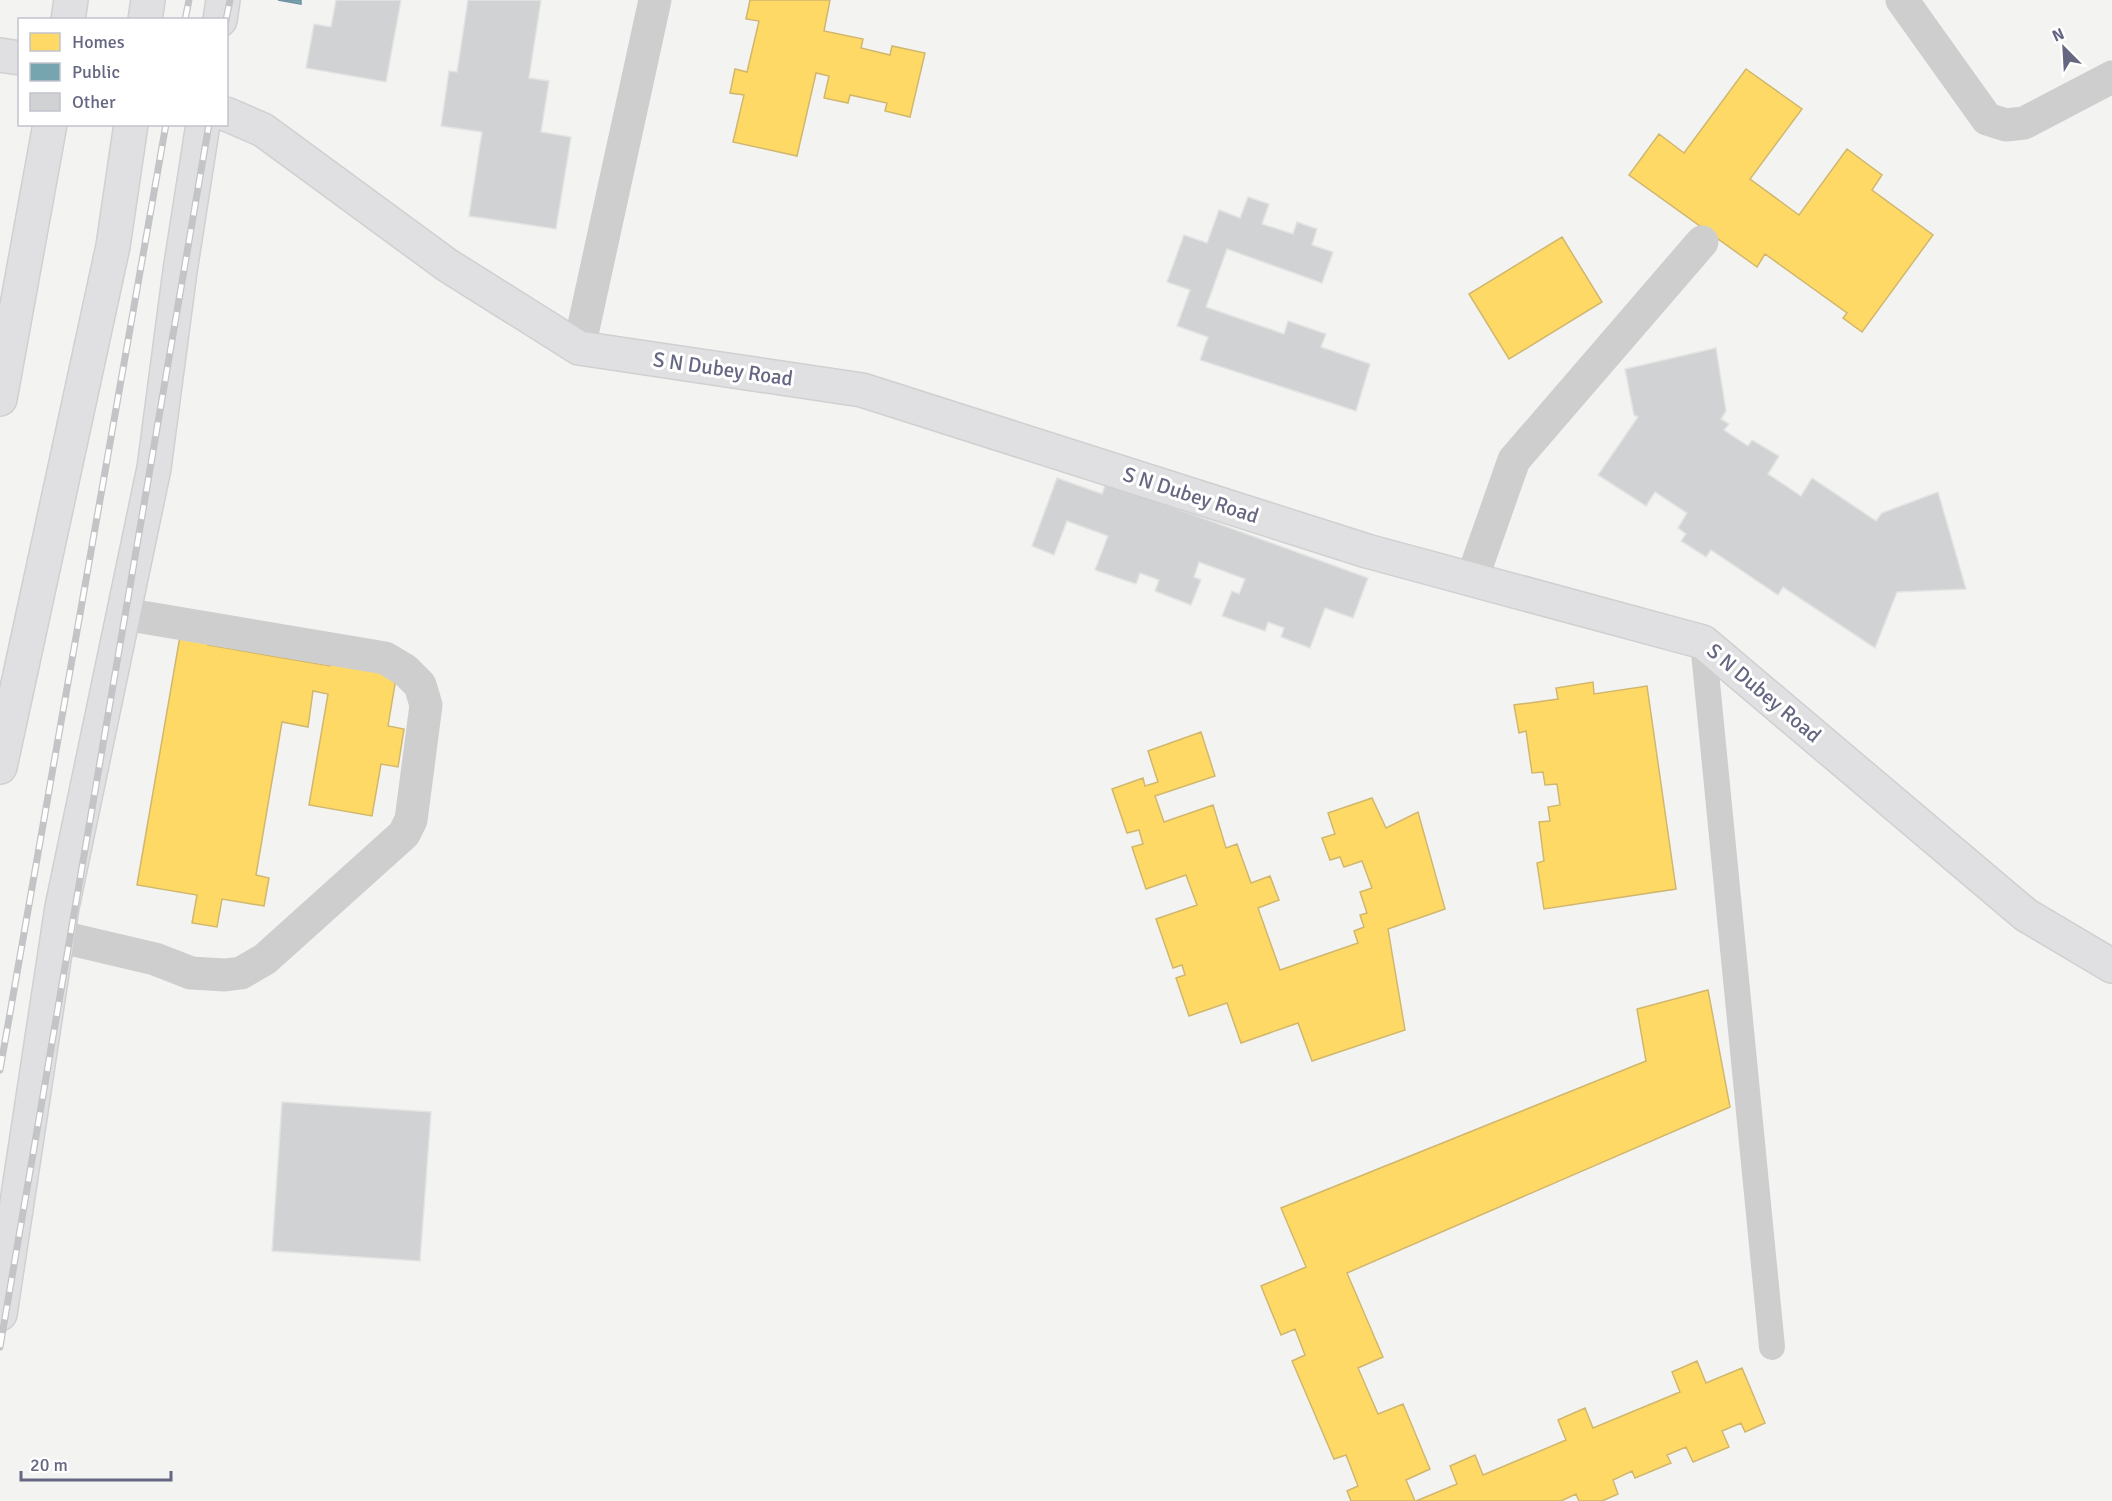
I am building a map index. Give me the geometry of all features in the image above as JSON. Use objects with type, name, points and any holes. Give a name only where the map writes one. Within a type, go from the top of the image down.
[{"type":"main road","points":[[68,18],[72,0]]},
{"type":"main road","points":[[146,18],[148,0]]},
{"type":"main road","points":[[219,18],[223,0]]},
{"type":"main road","points":[[0,55],[18,58]]},
{"type":"main road","name":"S N Dubey Road","points":[[228,115],[263,130],[447,266],[579,348],[862,390],[1367,551],[1703,642],[2026,915],[2112,966]]},
{"type":"main road","points":[[0,399],[50,126]]},
{"type":"main road","points":[[0,767],[113,246],[131,126]]},
{"type":"main road","points":[[0,1314],[57,936],[154,468],[164,383],[203,126]]},
{"type":"street","points":[[579,348],[655,0]]},
{"type":"street","points":[[1902,0],[1988,119],[2006,125],[2024,123],[2112,77]]},
{"type":"street","points":[[1472,579],[1514,460],[1702,242]]},
{"type":"street","points":[[57,936],[155,959],[191,973],[225,975],[241,973],[265,959],[404,834],[411,820],[426,705],[420,685],[405,670],[386,657],[124,614]]},
{"type":"lane","points":[[1703,642],[1772,1347]]},
{"type":"building: Homes","points":[[750,0],[830,0],[824,31],[863,39],[861,48],[890,55],[892,46],[925,53],[910,117],[885,111],[887,103],[850,95],[848,103],[824,98],[829,76],[816,73],[797,156],[733,142],[744,95],[730,93],[735,69],[747,72],[759,21],[746,19]]},
{"type":"building: Homes","points":[[1746,69],[1802,109],[1750,179],[1799,215],[1847,149],[1882,175],[1872,190],[1933,235],[1862,332],[1843,318],[1847,313],[1765,254],[1757,267],[1629,175],[1659,134],[1684,153]]},
{"type":"building: Homes","points":[[1562,237],[1602,302],[1509,359],[1469,294]]},
{"type":"building: Homes","points":[[180,636],[210,640],[208,645],[330,666],[332,661],[397,672],[388,726],[404,729],[398,767],[381,764],[372,816],[309,805],[328,694],[313,691],[308,727],[282,722],[256,875],[269,878],[264,906],[222,899],[217,927],[192,923],[197,895],[137,885]]},
{"type":"building: Homes","points":[[1593,682],[1594,694],[1647,686],[1676,889],[1544,909],[1537,863],[1544,861],[1539,822],[1550,821],[1548,807],[1560,805],[1557,784],[1545,785],[1543,772],[1532,773],[1526,731],[1519,733],[1514,705],[1558,699],[1556,688]]},
{"type":"building: Homes","points":[[1201,732],[1215,776],[1155,796],[1164,822],[1213,805],[1226,848],[1237,844],[1251,883],[1270,876],[1279,900],[1258,908],[1280,970],[1358,943],[1354,931],[1364,927],[1360,915],[1367,913],[1360,892],[1372,888],[1362,861],[1344,867],[1340,857],[1330,860],[1322,838],[1335,834],[1328,813],[1372,798],[1386,828],[1418,812],[1445,909],[1388,929],[1405,1030],[1312,1061],[1298,1023],[1241,1043],[1227,1003],[1189,1016],[1176,978],[1185,975],[1182,965],[1173,968],[1156,919],[1197,905],[1186,875],[1146,889],[1132,847],[1143,844],[1139,830],[1127,833],[1112,789],[1143,778],[1145,786],[1158,782],[1148,751]]},
{"type":"building: Homes","points":[[1708,990],[1730,1107],[1347,1273],[1383,1357],[1358,1368],[1378,1414],[1403,1404],[1430,1469],[1406,1480],[1415,1501],[1351,1501],[1347,1491],[1358,1486],[1346,1455],[1334,1459],[1292,1361],[1305,1355],[1295,1329],[1281,1335],[1261,1286],[1306,1267],[1281,1208],[1646,1061],[1637,1009]]},
{"type":"building: Homes","points":[[1697,1361],[1706,1383],[1742,1368],[1765,1423],[1745,1432],[1741,1423],[1722,1431],[1729,1447],[1693,1462],[1686,1447],[1667,1455],[1671,1463],[1635,1478],[1632,1471],[1613,1480],[1618,1494],[1602,1501],[1579,1501],[1576,1494],[1561,1501],[1416,1501],[1457,1484],[1450,1466],[1475,1455],[1483,1475],[1566,1440],[1558,1420],[1585,1408],[1593,1428],[1680,1392],[1672,1372]]},
{"type":"building: Public","points":[[278,0],[301,0],[301,4]]},
{"type":"building: Other","points":[[336,0],[401,0],[386,82],[306,68],[314,24],[331,27]]},
{"type":"building: Other","points":[[468,0],[541,0],[529,78],[549,81],[541,132],[571,137],[556,229],[469,216],[482,132],[441,126],[449,71],[457,72]]},
{"type":"building: Other","points":[[1248,197],[1269,204],[1262,224],[1293,234],[1297,222],[1317,229],[1312,245],[1333,252],[1322,283],[1227,249],[1206,307],[1284,334],[1288,321],[1326,334],[1321,347],[1370,364],[1356,411],[1200,360],[1208,337],[1177,326],[1190,290],[1167,282],[1184,235],[1207,243],[1219,210],[1240,218]]},
{"type":"building: Other","points":[[1716,348],[1726,411],[1721,419],[1729,424],[1724,430],[1748,446],[1752,440],[1779,456],[1768,474],[1801,496],[1812,478],[1876,521],[1882,513],[1938,492],[1966,589],[1897,592],[1875,648],[1783,587],[1778,595],[1711,550],[1706,557],[1681,541],[1686,534],[1678,528],[1687,513],[1655,492],[1646,506],[1598,475],[1638,417],[1634,415],[1625,369]]},
{"type":"building: Other","points":[[1057,478],[1102,494],[1106,483],[1368,578],[1353,618],[1325,608],[1310,648],[1281,637],[1284,628],[1268,622],[1265,631],[1222,616],[1232,591],[1239,594],[1245,579],[1199,562],[1194,577],[1201,580],[1191,605],[1155,591],[1159,580],[1140,573],[1136,584],[1095,570],[1108,536],[1067,521],[1054,555],[1032,546]]},
{"type":"building: Other","points":[[282,1102],[431,1112],[420,1261],[272,1251]]},
{"type":"railway","points":[[185,18],[189,0]]},
{"type":"railway","points":[[226,18],[230,0]]},
{"type":"railway","points":[[0,1070],[166,126]]},
{"type":"railway","points":[[0,1347],[209,126]]}]
